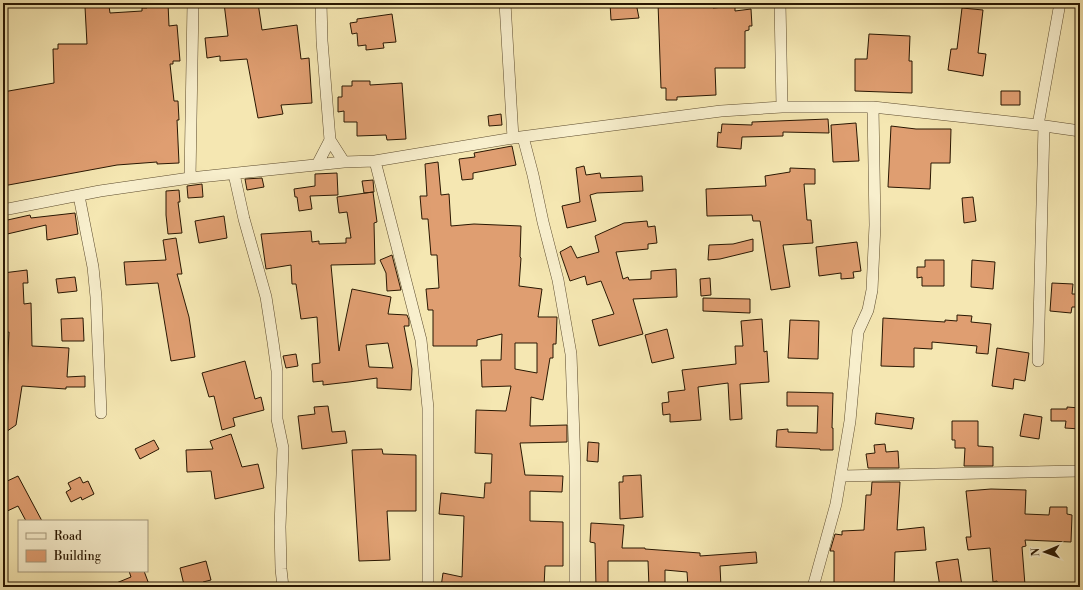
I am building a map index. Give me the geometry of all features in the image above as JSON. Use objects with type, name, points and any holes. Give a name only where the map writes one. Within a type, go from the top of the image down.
[{"type":"street","points":[[190,178],[193,3]]},
{"type":"street","points":[[321,3],[322,41],[330,140],[344,162]]},
{"type":"street","points":[[505,3],[518,138],[533,175],[558,280],[571,354],[575,466],[575,587]]},
{"type":"street","points":[[780,3],[782,107]]},
{"type":"street","points":[[1038,361],[1041,125],[1060,3]]},
{"type":"street","points":[[3,210],[100,191],[190,178],[344,162],[375,162],[518,138],[721,110],[782,107],[874,107],[1041,125],[1080,132]]},
{"type":"street","points":[[813,587],[836,504],[842,476],[850,420],[858,332],[868,310],[872,290],[875,226],[874,107]]},
{"type":"street","points":[[317,165],[330,140]]},
{"type":"street","points":[[375,162],[422,340],[428,408],[428,587]]},
{"type":"street","points":[[234,174],[244,219],[266,297],[274,342],[277,371],[277,419],[283,448],[280,527],[283,587]]},
{"type":"street","points":[[79,196],[93,267],[96,297],[101,413]]},
{"type":"street","points":[[842,476],[1080,471]]},
{"type":"building","points":[[146,3],[168,3],[169,26],[177,25],[180,61],[173,61],[173,64],[170,64],[174,101],[178,101],[179,120],[177,120],[179,163],[157,164],[157,162],[117,165],[3,186],[3,92],[54,83],[53,49],[58,49],[58,44],[87,44],[85,7],[109,6],[110,13],[142,11],[142,8],[147,8]]},
{"type":"building","points":[[224,3],[258,3],[262,30],[297,25],[301,59],[309,58],[312,103],[281,105],[283,114],[258,118],[247,59],[220,61],[220,56],[207,58],[205,38],[228,36]]},
{"type":"building","points":[[610,3],[636,3],[639,18],[611,20]]},
{"type":"building","points":[[658,3],[713,3],[713,8],[735,6],[735,11],[751,9],[752,26],[749,26],[749,30],[745,31],[745,68],[715,68],[716,95],[677,97],[677,100],[666,100],[666,88],[661,88]]},
{"type":"building","points":[[962,8],[983,10],[978,53],[986,54],[983,76],[948,70],[951,49],[957,49]]},
{"type":"building","points":[[392,14],[396,42],[383,43],[384,48],[366,50],[366,45],[358,46],[357,33],[352,34],[350,23],[357,22],[357,19]]},
{"type":"building","points":[[869,34],[910,36],[909,61],[912,61],[912,93],[855,91],[855,59],[867,59]]},
{"type":"building","points":[[352,81],[370,81],[370,85],[402,83],[406,139],[387,140],[386,135],[357,136],[357,122],[344,122],[344,111],[338,112],[338,97],[342,97],[342,86],[352,86]]},
{"type":"building","points":[[1001,91],[1020,91],[1020,105],[1001,105]]},
{"type":"building","points":[[501,114],[502,125],[489,126],[488,116]]},
{"type":"building","points":[[828,119],[829,133],[783,132],[783,136],[742,137],[741,149],[717,147],[718,132],[721,133],[722,124],[752,125],[752,122]]},
{"type":"building","points":[[856,123],[859,161],[833,162],[831,125]]},
{"type":"building","points":[[891,126],[916,129],[951,129],[950,163],[931,163],[930,189],[888,187]]},
{"type":"building","points":[[512,146],[516,165],[473,173],[473,179],[462,180],[459,159],[475,157],[474,153]]},
{"type":"building","points":[[438,162],[441,195],[449,194],[451,226],[474,224],[521,226],[519,286],[542,289],[538,317],[557,317],[556,344],[553,344],[553,358],[550,358],[543,400],[531,397],[530,426],[567,425],[567,442],[520,443],[525,475],[563,476],[562,492],[530,491],[530,521],[563,522],[563,566],[545,566],[544,587],[441,587],[443,573],[462,577],[464,516],[439,514],[441,493],[484,498],[485,483],[491,483],[492,454],[475,453],[476,410],[506,411],[511,386],[482,387],[481,360],[501,360],[502,334],[477,340],[477,346],[433,346],[433,310],[428,310],[426,289],[439,288],[437,255],[431,255],[428,219],[422,219],[420,196],[427,196],[425,164]],"holes":[[[515,343],[537,343],[537,373],[515,369]]]},
{"type":"building","points":[[584,166],[586,175],[600,173],[601,178],[642,176],[643,191],[597,193],[590,195],[596,221],[567,228],[562,206],[580,202],[576,168]]},
{"type":"building","points":[[790,168],[815,169],[815,184],[804,184],[807,220],[811,220],[813,243],[783,245],[790,287],[771,290],[760,221],[753,221],[752,215],[707,216],[706,189],[766,186],[765,176],[790,172]]},
{"type":"building","points":[[337,173],[338,195],[310,196],[312,209],[299,211],[294,189],[315,186],[315,174]]},
{"type":"building","points":[[262,178],[264,187],[247,190],[245,179]]},
{"type":"building","points":[[373,180],[374,192],[364,193],[362,181]]},
{"type":"building","points":[[202,184],[203,197],[188,198],[187,186]]},
{"type":"building","points":[[179,190],[180,202],[178,202],[182,233],[168,234],[166,191]]},
{"type":"building","points":[[373,192],[377,222],[374,223],[375,264],[331,265],[339,351],[352,289],[391,297],[388,314],[407,315],[409,320],[409,326],[404,326],[412,369],[411,390],[377,388],[377,378],[323,385],[323,381],[313,382],[312,364],[320,363],[317,317],[301,319],[296,284],[292,284],[291,265],[266,269],[261,234],[311,231],[312,242],[319,241],[319,244],[346,243],[346,238],[351,238],[347,212],[339,213],[337,197]],"holes":[[[388,343],[393,368],[369,367],[366,345]]]},
{"type":"building","points":[[973,197],[976,221],[964,223],[962,198]]},
{"type":"building","points":[[75,213],[78,234],[47,240],[46,225],[3,235],[3,221],[30,215],[31,218]]},
{"type":"building","points":[[224,216],[227,238],[199,243],[195,221]]},
{"type":"building","points":[[647,221],[648,227],[655,226],[657,243],[648,244],[648,249],[616,252],[623,279],[628,277],[629,280],[651,279],[651,271],[676,269],[677,297],[633,299],[643,334],[599,346],[592,320],[614,314],[601,281],[587,285],[585,276],[570,281],[560,252],[571,246],[577,258],[599,252],[595,236],[624,223]]},
{"type":"building","points":[[176,238],[182,274],[177,274],[189,317],[195,357],[171,361],[158,283],[126,285],[124,262],[166,260],[163,240]]},
{"type":"building","points":[[753,239],[753,251],[720,259],[708,260],[709,245],[733,244]]},
{"type":"building","points":[[857,242],[861,271],[853,272],[854,278],[841,279],[841,273],[819,276],[816,247]]},
{"type":"building","points":[[392,255],[401,290],[387,291],[386,273],[380,260]]},
{"type":"building","points":[[925,260],[944,260],[944,286],[922,286],[922,277],[917,278],[917,267],[925,267]]},
{"type":"building","points":[[972,260],[995,262],[993,289],[971,287]]},
{"type":"building","points":[[27,270],[28,283],[23,283],[24,304],[31,303],[32,346],[69,348],[67,377],[85,376],[85,387],[66,387],[66,389],[22,386],[16,425],[3,434],[3,393],[5,376],[7,376],[9,332],[3,333],[3,273]]},
{"type":"building","points":[[75,277],[77,291],[58,293],[56,279]]},
{"type":"building","points":[[710,278],[711,295],[701,296],[700,279]]},
{"type":"building","points":[[1052,283],[1073,284],[1072,294],[1077,294],[1076,307],[1072,307],[1071,313],[1050,311]]},
{"type":"building","points":[[703,298],[750,299],[750,313],[703,311]]},
{"type":"building","points":[[957,315],[972,316],[971,322],[991,324],[988,354],[976,353],[977,346],[932,342],[932,349],[914,348],[914,367],[881,366],[883,318],[945,322],[945,320],[957,321]]},
{"type":"building","points":[[83,318],[84,341],[62,341],[61,319]]},
{"type":"building","points":[[762,319],[764,352],[767,351],[769,382],[740,384],[742,419],[730,420],[728,383],[698,387],[701,420],[670,422],[670,414],[663,415],[662,403],[669,402],[668,392],[685,390],[682,370],[736,364],[735,346],[743,346],[741,321]]},
{"type":"building","points":[[790,320],[819,321],[818,359],[788,358]]},
{"type":"building","points":[[667,329],[674,358],[652,363],[645,335]]},
{"type":"building","points":[[997,348],[1029,353],[1025,381],[1014,379],[1013,389],[992,386]]},
{"type":"building","points":[[296,354],[298,366],[286,368],[283,356]]},
{"type":"building","points":[[245,361],[255,399],[261,397],[264,410],[233,418],[235,426],[222,430],[214,396],[209,397],[202,373]]},
{"type":"building","points":[[787,392],[833,393],[833,450],[776,447],[777,430],[788,429],[788,432],[817,433],[818,406],[787,406]]},
{"type":"building","points":[[328,406],[332,432],[345,431],[347,443],[302,449],[298,416],[315,414],[314,407]]},
{"type":"building","points":[[1067,407],[1080,408],[1080,429],[1065,428],[1066,421],[1051,421],[1051,409],[1067,409]]},
{"type":"building","points":[[876,413],[914,418],[912,429],[875,424]]},
{"type":"building","points":[[1024,414],[1042,417],[1039,439],[1020,436]]},
{"type":"building","points":[[952,421],[978,421],[978,446],[993,447],[993,466],[964,466],[965,448],[955,448],[955,440],[952,440]]},
{"type":"building","points":[[231,434],[242,467],[258,464],[264,488],[215,499],[211,471],[187,472],[186,450],[213,449],[210,441]]},
{"type":"building","points":[[154,440],[159,449],[140,459],[135,449]]},
{"type":"building","points":[[588,442],[599,443],[598,462],[587,461]]},
{"type":"building","points":[[885,444],[886,452],[898,451],[899,468],[868,468],[866,454],[875,453],[874,445]]},
{"type":"building","points":[[382,449],[383,454],[416,455],[416,511],[387,511],[390,560],[359,561],[352,450]]},
{"type":"building","points":[[641,475],[643,517],[620,519],[619,482],[623,482],[623,476]]},
{"type":"building","points":[[18,476],[41,520],[25,520],[18,506],[3,513],[3,483]]},
{"type":"building","points":[[80,477],[83,483],[88,481],[94,494],[82,500],[81,497],[71,502],[66,492],[71,489],[68,483]]},
{"type":"building","points":[[872,482],[900,482],[897,530],[924,527],[926,550],[895,552],[894,587],[834,587],[834,551],[830,551],[835,534],[842,535],[842,531],[864,530],[866,495],[871,495]]},
{"type":"building","points":[[991,489],[1026,490],[1025,514],[1049,515],[1050,507],[1067,507],[1067,514],[1072,515],[1071,542],[1025,540],[1026,546],[1022,547],[1025,585],[1018,587],[998,587],[997,581],[993,582],[990,548],[968,550],[966,537],[971,537],[966,491]]},
{"type":"building","points":[[591,523],[624,525],[622,548],[645,548],[700,553],[700,556],[756,552],[757,563],[720,566],[721,587],[688,587],[687,572],[665,570],[665,587],[649,587],[648,561],[608,561],[608,587],[596,587],[595,543],[590,542]]},
{"type":"building","points":[[958,559],[962,586],[940,587],[936,562]]},
{"type":"building","points":[[206,561],[211,580],[203,582],[205,587],[193,587],[191,583],[184,585],[180,568]]},
{"type":"building","points":[[129,572],[144,572],[150,587],[109,587],[109,586],[131,577]]}]
